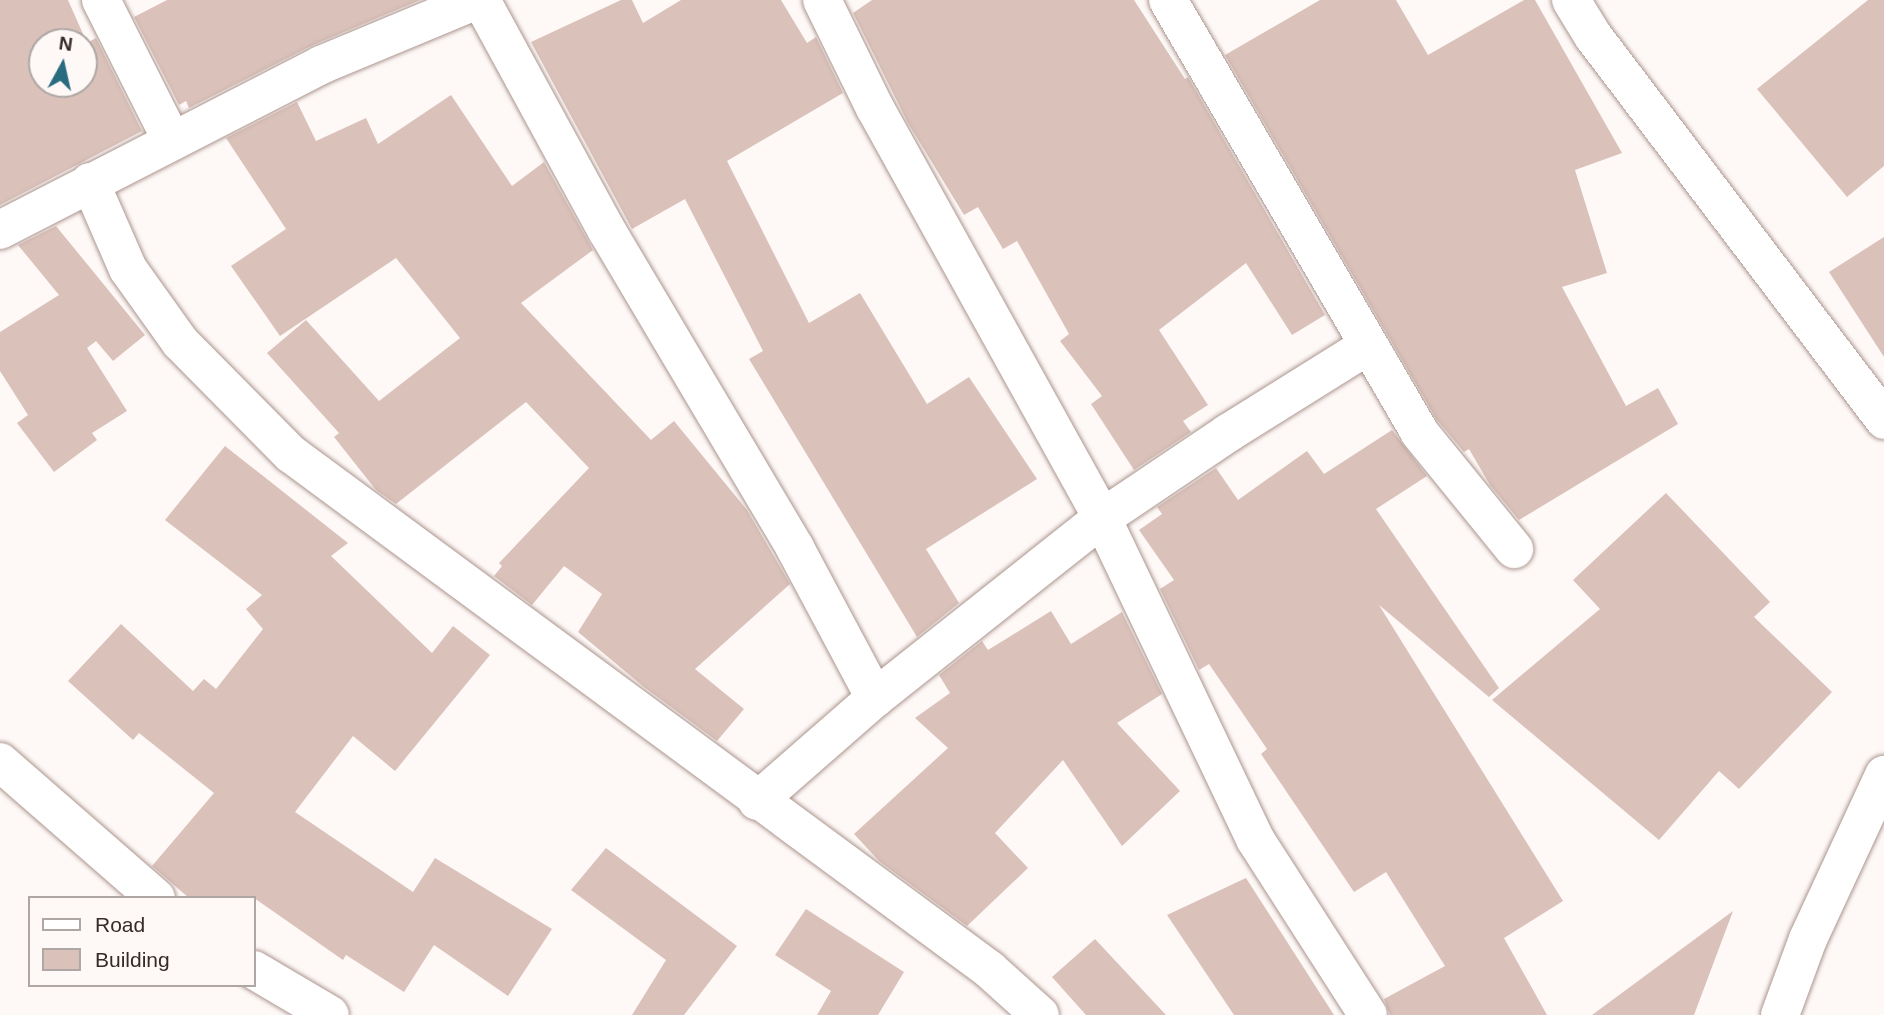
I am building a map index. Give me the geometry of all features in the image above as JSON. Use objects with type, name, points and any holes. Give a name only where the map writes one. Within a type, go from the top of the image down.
[{"type":"street","points":[[101,0],[172,141]]},
{"type":"street","points":[[0,230],[321,65],[479,0],[607,231],[796,548],[875,698]]},
{"type":"street","points":[[822,0],[875,108],[1102,518],[1255,839],[1367,1015]]},
{"type":"street","points":[[1168,0],[1419,432],[1514,549]]},
{"type":"street","points":[[1571,0],[1593,36],[1884,420]]},
{"type":"street","points":[[90,182],[128,269],[180,342],[291,454],[757,801],[990,970],[1040,1015]]},
{"type":"street","points":[[757,801],[875,698],[1102,518],[1228,433],[1367,345]]},
{"type":"street","points":[[0,762],[154,896]]},
{"type":"street","points":[[1780,1015],[1808,939],[1884,775]]},
{"type":"street","points":[[256,971],[330,1015]]},
{"type":"building","points":[[0,0],[68,0],[80,28],[28,28],[28,98],[98,98],[98,42],[142,131],[0,205]]},
{"type":"building","points":[[167,0],[420,0],[313,45],[189,108],[186,101],[179,105],[134,17]]},
{"type":"building","points":[[621,0],[632,0],[643,23],[681,0],[781,0],[807,43],[816,37],[843,93],[727,161],[809,323],[860,293],[927,404],[969,377],[1037,479],[926,549],[959,603],[917,637],[749,359],[763,351],[685,199],[632,229],[531,42]]},
{"type":"building","points":[[872,0],[1134,0],[1185,79],[1188,77],[1325,315],[1292,335],[1246,263],[1159,330],[1208,405],[1183,421],[1191,432],[1134,470],[1091,404],[1102,396],[1060,341],[1069,334],[1017,241],[1003,249],[978,207],[964,215],[908,123],[853,13]]},
{"type":"building","points":[[1320,0],[1396,0],[1428,55],[1524,0],[1535,0],[1622,153],[1575,170],[1607,273],[1562,287],[1626,406],[1658,388],[1678,424],[1519,520],[1490,485],[1469,449],[1464,452],[1437,420],[1225,55]]},
{"type":"building","points":[[1868,0],[1884,0],[1884,166],[1847,197],[1757,89]]},
{"type":"building","points":[[451,95],[512,186],[544,162],[593,250],[521,303],[651,440],[674,421],[747,510],[790,584],[695,669],[744,709],[717,741],[644,687],[578,632],[602,594],[564,566],[532,605],[494,576],[502,566],[499,563],[589,468],[526,402],[396,504],[376,490],[334,437],[339,433],[267,353],[306,320],[379,401],[460,338],[396,258],[280,336],[231,266],[286,229],[226,138],[297,102],[316,141],[366,118],[378,144]]},
{"type":"building","points":[[56,226],[145,335],[113,361],[96,341],[87,348],[127,411],[92,433],[97,440],[54,472],[17,423],[28,415],[0,371],[0,332],[59,295],[18,245]]},
{"type":"building","points":[[1884,237],[1884,357],[1829,272]]},
{"type":"building","points":[[1392,430],[1427,476],[1376,509],[1499,688],[1489,697],[1379,605],[1563,901],[1504,938],[1547,1015],[1390,1015],[1384,999],[1445,966],[1386,872],[1354,892],[1261,754],[1267,749],[1209,664],[1199,670],[1160,589],[1174,580],[1139,530],[1162,514],[1157,507],[1216,468],[1238,500],[1307,451],[1324,474]]},
{"type":"building","points":[[225,446],[348,543],[331,556],[432,653],[453,626],[490,655],[395,771],[353,736],[295,812],[413,892],[435,858],[552,929],[508,996],[434,945],[404,992],[346,955],[343,960],[256,899],[256,896],[187,896],[152,866],[214,793],[139,733],[133,740],[68,681],[121,624],[193,691],[204,679],[216,689],[263,629],[246,609],[262,595],[165,520]]},
{"type":"building","points":[[1666,493],[1770,602],[1754,617],[1832,692],[1739,789],[1719,771],[1659,840],[1492,700],[1600,609],[1573,580]]},
{"type":"building","points":[[1051,611],[1071,644],[1122,612],[1162,694],[1117,723],[1180,791],[1122,846],[1063,760],[995,833],[1028,868],[967,926],[879,861],[854,834],[948,748],[915,718],[950,693],[939,675],[982,641],[988,650]]},
{"type":"building","points":[[606,848],[737,946],[684,1015],[632,1015],[666,960],[571,890]]},
{"type":"building","points":[[1246,878],[1334,1015],[1234,1015],[1167,915]]},
{"type":"building","points":[[806,909],[904,972],[878,1015],[817,1015],[831,991],[775,955]]},
{"type":"building","points":[[1733,911],[1694,1015],[1592,1015]]},
{"type":"building","points":[[1095,939],[1166,1015],[1086,1015],[1052,977]]}]
